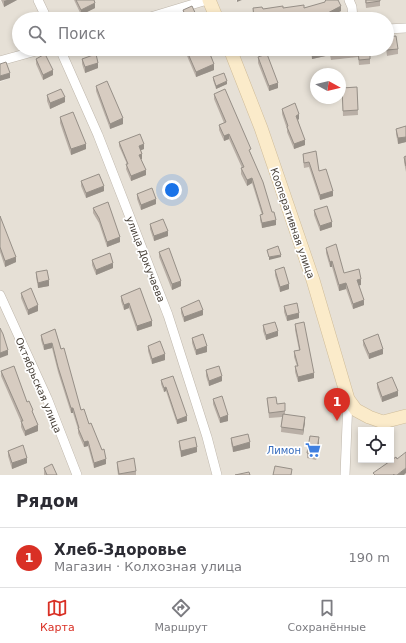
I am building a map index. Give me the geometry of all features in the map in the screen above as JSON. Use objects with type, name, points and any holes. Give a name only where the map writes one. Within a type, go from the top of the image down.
[{"type":"street","points":[[38,0],[43,12]]},
{"type":"street","points":[[168,12],[208,0],[214,12]]},
{"type":"street","points":[[349,0],[352,12]]},
{"type":"street","points":[[394,29],[406,28]]},
{"type":"street","points":[[0,61],[18,56]]},
{"type":"street","name":"улица Докучаева","points":[[63,56],[98,135],[168,315],[207,437],[217,475]]},
{"type":"street","name":"Кооперативная улица","points":[[233,56],[261,128],[310,273],[348,399]]},
{"type":"street","name":"Октябрьская улица","points":[[0,295],[47,398],[77,475]]},
{"type":"street","points":[[348,399],[356,410],[383,422],[406,416]]},
{"type":"street","points":[[345,475],[348,399]]},
{"type":"shaded area","points":[[0,0],[4,7],[17,0],[74,0],[80,12],[12,12],[12,56],[187,56],[188,58],[192,56],[311,56],[312,59],[317,56],[331,56],[331,60],[358,56],[359,64],[364,56],[394,56],[398,54],[394,50],[394,12],[83,12],[91,0],[236,0],[237,2],[242,0],[365,0],[366,8],[380,0],[406,0],[406,132],[398,144],[406,142],[406,475],[0,475],[0,82],[10,78],[0,69]],"holes":[[[117,111],[123,124],[110,129],[105,116]]]},
{"type":"building","points":[[76,0],[94,0],[95,3],[81,10]]},
{"type":"building","points":[[338,0],[341,6],[330,12],[253,12],[253,8],[262,7],[263,9],[283,6],[283,8],[304,5],[304,8],[325,1]]},
{"type":"building","points":[[366,0],[380,0],[380,1],[366,3]]},
{"type":"building","points":[[192,6],[195,12],[184,12],[183,10]]},
{"type":"building","points":[[394,36],[396,36],[398,49],[394,49]]},
{"type":"building","points":[[41,56],[46,56],[53,70],[43,75],[36,59]]},
{"type":"building","points":[[90,56],[96,56],[98,63],[85,67],[82,59]]},
{"type":"building","points":[[189,56],[211,56],[214,64],[196,72]]},
{"type":"building","points":[[268,56],[278,83],[269,86],[258,57]]},
{"type":"building","points":[[358,56],[370,56],[370,59],[359,60]]},
{"type":"building","points":[[6,62],[10,73],[0,76],[0,64]]},
{"type":"building","points":[[224,73],[227,81],[216,86],[213,77]]},
{"type":"building","points":[[107,81],[123,118],[110,124],[96,86]]},
{"type":"building","points":[[357,87],[358,110],[343,111],[343,104],[346,104],[346,88]]},
{"type":"building","points":[[61,89],[65,97],[50,103],[47,95]]},
{"type":"building","points":[[225,89],[251,149],[249,150],[263,182],[276,220],[262,223],[260,215],[263,214],[252,178],[247,180],[241,168],[244,167],[229,134],[224,136],[219,125],[226,122],[214,94]]},
{"type":"building","points":[[295,103],[299,114],[296,116],[305,140],[294,144],[282,109]]},
{"type":"building","points":[[73,112],[86,144],[71,149],[60,117]]},
{"type":"building","points":[[406,126],[406,137],[398,138],[396,129]]},
{"type":"building","points":[[140,134],[144,144],[139,146],[142,154],[139,155],[146,170],[131,176],[119,142]]},
{"type":"building","points":[[316,151],[319,171],[326,169],[333,191],[320,195],[309,162],[304,163],[303,154]]},
{"type":"building","points":[[99,174],[104,186],[86,193],[81,181]]},
{"type":"building","points":[[152,188],[156,199],[141,205],[137,194]]},
{"type":"building","points":[[108,202],[120,237],[107,242],[99,218],[93,208]]},
{"type":"building","points":[[327,206],[332,222],[320,226],[314,210]]},
{"type":"building","points":[[0,216],[16,257],[5,261],[0,247]]},
{"type":"building","points":[[163,219],[168,231],[154,236],[150,224]]},
{"type":"building","points":[[336,244],[344,273],[359,269],[361,279],[357,280],[364,300],[353,304],[346,283],[339,285],[332,261],[330,262],[326,248]]},
{"type":"building","points":[[278,246],[281,255],[269,257],[267,250]]},
{"type":"building","points":[[169,248],[181,281],[172,284],[159,252]]},
{"type":"building","points":[[110,253],[113,263],[96,270],[92,260]]},
{"type":"building","points":[[284,267],[289,284],[280,287],[275,270]]},
{"type":"building","points":[[47,270],[49,280],[38,283],[36,272]]},
{"type":"building","points":[[31,288],[38,305],[28,310],[21,293]]},
{"type":"building","points":[[140,288],[152,321],[137,326],[129,303],[124,305],[121,296]]},
{"type":"building","points":[[199,300],[203,310],[184,317],[181,308]]},
{"type":"building","points":[[297,303],[299,313],[287,316],[284,306]]},
{"type":"building","points":[[275,322],[278,331],[266,335],[263,325]]},
{"type":"building","points":[[304,322],[314,373],[298,377],[295,366],[298,366],[294,351],[300,350],[295,324]]},
{"type":"building","points":[[0,328],[8,350],[0,353]]},
{"type":"building","points":[[55,329],[61,349],[64,348],[81,410],[84,409],[89,424],[91,423],[102,450],[104,449],[106,459],[94,463],[88,441],[84,442],[78,428],[73,408],[71,408],[52,343],[44,345],[41,335]]},
{"type":"building","points":[[203,334],[207,346],[196,350],[192,338]]},
{"type":"building","points":[[378,334],[383,349],[369,354],[363,340]]},
{"type":"building","points":[[160,341],[165,354],[152,359],[148,346]]},
{"type":"building","points":[[14,366],[27,402],[29,401],[38,425],[25,431],[21,421],[23,421],[1,371]]},
{"type":"building","points":[[219,366],[222,376],[209,381],[206,370]]},
{"type":"building","points":[[173,376],[187,416],[177,420],[166,387],[164,388],[161,380]]},
{"type":"building","points":[[392,377],[398,391],[382,397],[377,383]]},
{"type":"building","points":[[222,396],[228,415],[220,418],[213,399]]},
{"type":"building","points":[[276,397],[277,404],[285,403],[285,411],[269,413],[267,398]]},
{"type":"building","points":[[283,414],[305,417],[303,430],[281,427]]},
{"type":"building","points":[[248,434],[250,442],[233,447],[231,438]]},
{"type":"building","name":"Лимон","points":[[310,436],[319,437],[316,455],[307,453]]},
{"type":"building","points":[[195,437],[197,447],[181,451],[179,441]]},
{"type":"building","points":[[23,445],[27,458],[12,463],[8,451]]},
{"type":"building","points":[[406,452],[406,468],[397,475],[375,475],[373,473],[387,463],[394,463],[394,458],[396,457],[397,459]]},
{"type":"building","points":[[134,458],[136,471],[119,474],[117,462]]},
{"type":"building","points":[[52,464],[57,475],[47,475],[44,468]]},
{"type":"building","points":[[275,466],[292,469],[291,475],[273,475]]},
{"type":"building","points":[[249,472],[250,475],[235,475]]},
{"type":"place","name":"Хлеб-Здоровье","points":[[337,421]]},
{"type":"place","name":"Лимон","points":[[313,450]]}]
